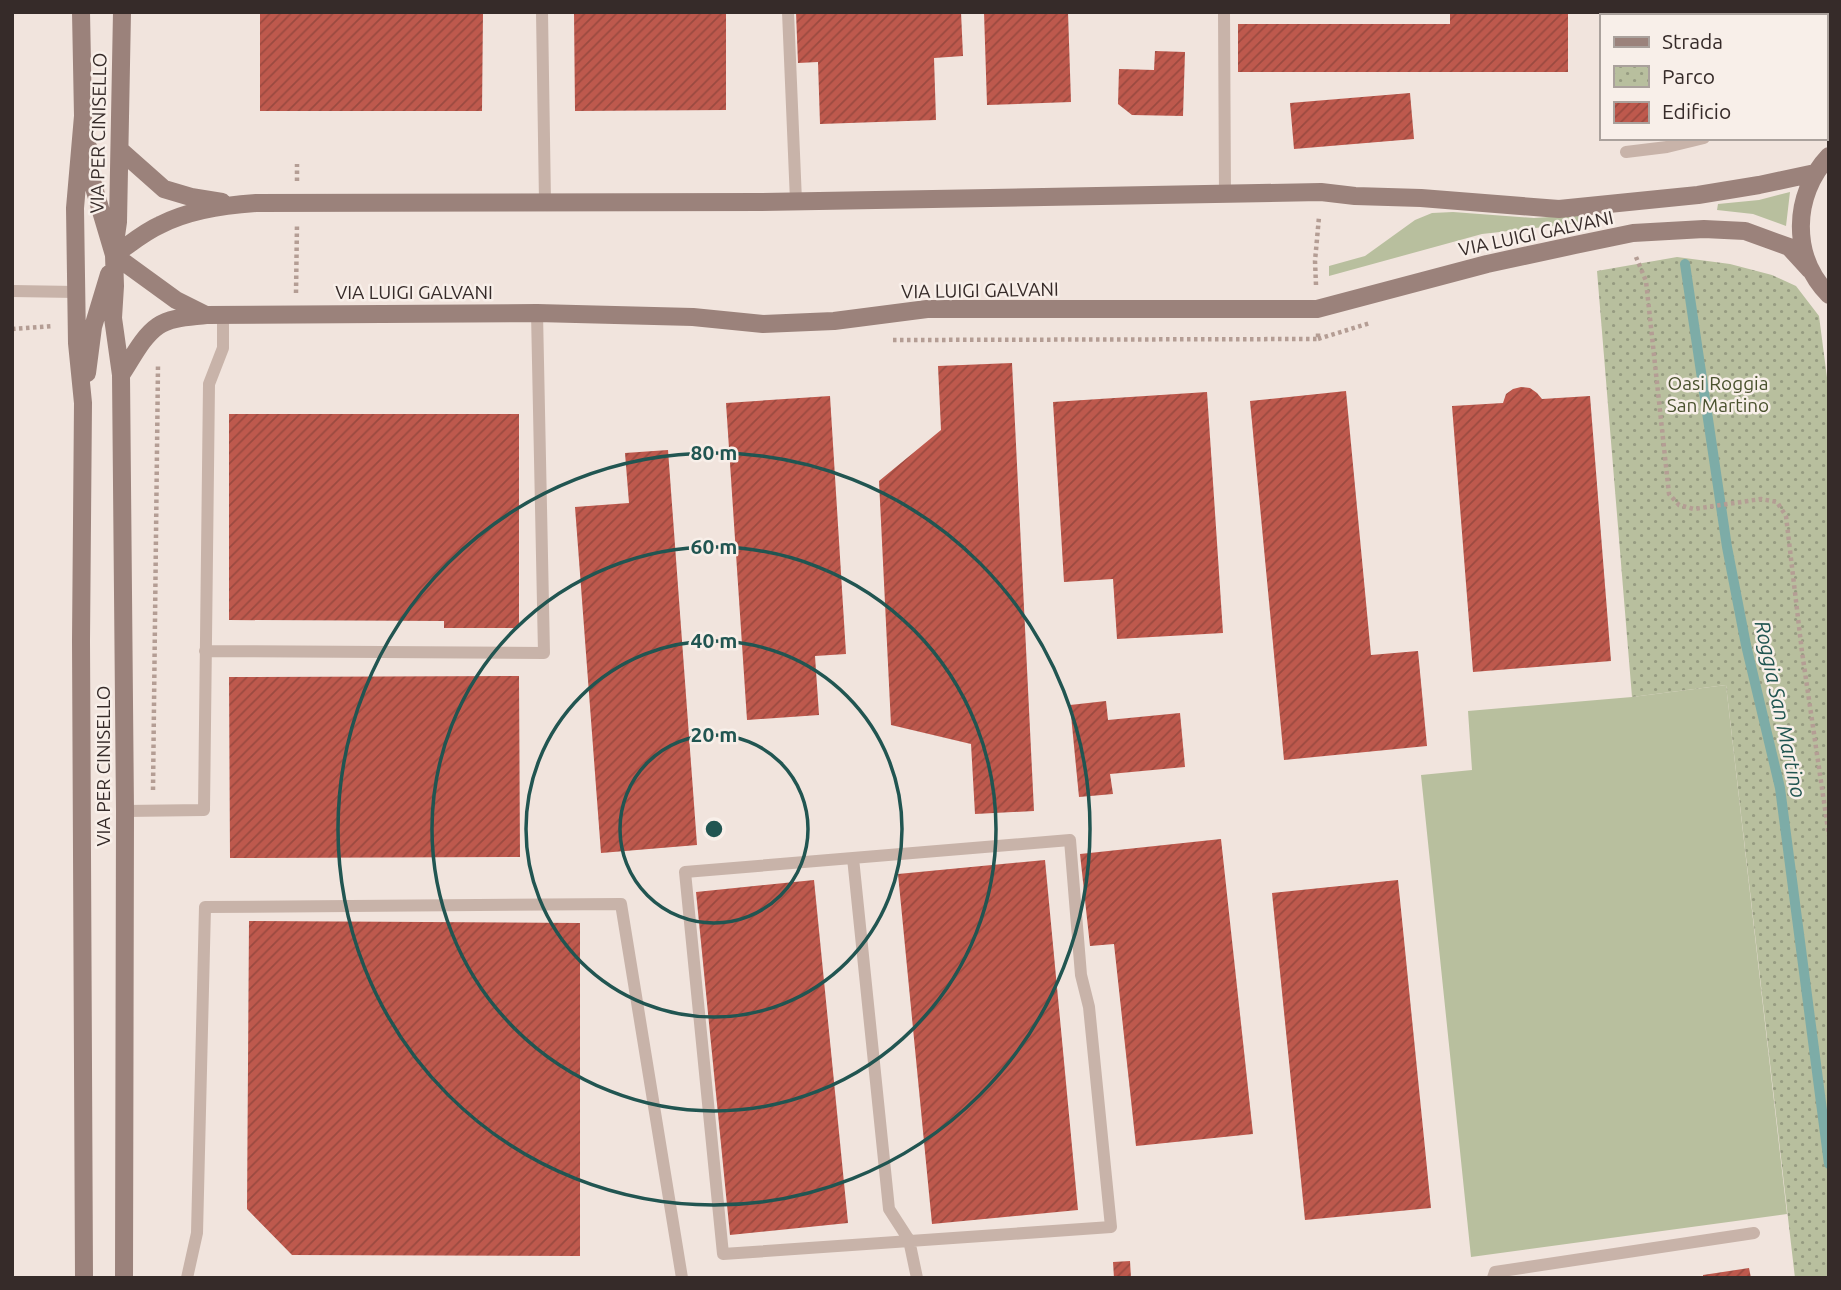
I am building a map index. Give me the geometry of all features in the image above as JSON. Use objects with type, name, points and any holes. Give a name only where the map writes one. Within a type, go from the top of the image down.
[{"type":"main road","name":"VIA PER CINISELLO","points":[[81,12],[83,116],[75,208],[77,343],[83,403],[83,1278]]},
{"type":"main road","name":"VIA PER CINISELLO","points":[[83,403],[93,327],[114,255],[118,222],[122,12]]},
{"type":"main road","name":"VIA PER CINISELLO","points":[[83,116],[92,181],[114,255],[116,286],[113,318],[121,374],[125,811],[124,1278]]},
{"type":"main road","name":"VIA LUIGI GALVANI","points":[[120,150],[164,189],[233,204]]},
{"type":"main road","points":[[1829,156],[1815,173],[1808,188],[1800,221],[1802,246],[1810,270],[1829,295]]},
{"type":"main road","name":"VIA LUIGI GALVANI","points":[[214,315],[176,300],[114,255],[159,225],[186,214],[256,202],[796,201],[1321,192],[1559,208],[1698,195],[1815,173]]},
{"type":"main road","name":"VIA LUIGI GALVANI","points":[[121,374],[146,336],[159,324],[180,318],[214,315],[537,313],[693,317],[763,324],[834,321],[927,309],[1317,309],[1474,267],[1633,233],[1704,229],[1745,231],[1789,247],[1810,270]]},
{"type":"lane","points":[[542,12],[545,202]]},
{"type":"lane","points":[[788,12],[796,201]]},
{"type":"lane","points":[[1224,12],[1225,195]]},
{"type":"lane","points":[[1626,152],[1696,140]]},
{"type":"lane","points":[[12,291],[76,292]]},
{"type":"lane","points":[[205,651],[544,653],[537,313]]},
{"type":"lane","points":[[125,811],[204,810],[209,384],[223,348],[214,315]]},
{"type":"lane","points":[[1070,840],[1081,975],[1089,1007],[1111,1227],[909,1240],[723,1254],[685,872],[1070,840]]},
{"type":"lane","points":[[853,858],[889,1209],[909,1240],[916,1278]]},
{"type":"lane","points":[[187,1278],[197,1233],[205,906],[621,904],[682,1278]]},
{"type":"lane","points":[[1493,1278],[1495,1272],[1755,1233]]},
{"type":"path","points":[[1635,256],[1646,281],[1669,494],[1679,505],[1695,509],[1761,499],[1777,502],[1786,516],[1802,652],[1829,836]]},
{"type":"path","points":[[12,329],[58,326]]},
{"type":"green space","points":[[1829,12],[1829,81],[1827,82],[1827,14],[1652,14]]},
{"type":"green space","points":[[1790,192],[1786,226],[1753,214],[1717,210],[1718,204],[1759,200]]},
{"type":"green space","points":[[1432,213],[1534,218],[1580,215],[1580,223],[1482,234],[1329,276],[1329,266],[1365,256],[1415,220]]},
{"type":"green space","name":"Oasi Roggia San Martino","points":[[1677,257],[1730,264],[1772,275],[1796,286],[1819,316],[1829,393],[1829,1278],[1795,1278],[1726,685],[1632,697],[1597,271]]},
{"type":"green space","points":[[1726,685],[1787,1214],[1471,1257],[1421,775],[1472,770],[1468,711],[1632,697]]},
{"type":"building","points":[[260,12],[483,12],[482,111],[260,111]]},
{"type":"building","points":[[574,12],[726,12],[726,110],[575,111]]},
{"type":"building","points":[[796,12],[961,12],[963,56],[934,58],[936,120],[820,124],[818,62],[798,63]]},
{"type":"building","points":[[984,12],[1068,12],[1071,102],[987,105]]},
{"type":"building","points":[[1450,12],[1568,12],[1568,72],[1238,72],[1238,24],[1450,24]]},
{"type":"building","points":[[1155,51],[1185,52],[1183,116],[1132,115],[1118,104],[1119,69],[1154,70]]},
{"type":"building","points":[[1410,93],[1414,139],[1294,149],[1290,103]]},
{"type":"building","points":[[1012,363],[1034,811],[975,814],[971,744],[891,725],[879,481],[941,430],[938,366]]},
{"type":"building","points":[[1521,387],[1530,388],[1542,399],[1590,396],[1611,661],[1473,672],[1452,406],[1503,403],[1506,394]]},
{"type":"building","points":[[1346,391],[1371,655],[1418,651],[1427,746],[1284,760],[1250,401]]},
{"type":"building","points":[[1207,392],[1223,633],[1117,639],[1113,579],[1064,582],[1053,402]]},
{"type":"building","points":[[830,396],[846,654],[815,656],[819,715],[747,720],[726,403]]},
{"type":"building","points":[[229,414],[519,414],[519,628],[444,628],[444,621],[229,620]]},
{"type":"building","points":[[668,450],[697,845],[601,853],[575,507],[629,503],[625,453]]},
{"type":"building","points":[[519,676],[520,857],[230,858],[229,677]]},
{"type":"building","points":[[1106,701],[1108,720],[1180,713],[1185,767],[1110,774],[1113,794],[1079,797],[1070,705]]},
{"type":"building","points":[[1221,839],[1253,1134],[1136,1146],[1114,944],[1090,946],[1080,854]]},
{"type":"building","points":[[1045,860],[1078,1210],[932,1224],[898,874]]},
{"type":"building","points":[[814,880],[848,1223],[730,1235],[696,892]]},
{"type":"building","points":[[1398,880],[1431,1208],[1305,1220],[1272,893]]},
{"type":"building","points":[[249,921],[580,923],[580,1256],[292,1255],[247,1209]]},
{"type":"building","points":[[1130,1261],[1131,1278],[1114,1278],[1113,1262]]},
{"type":"building","points":[[1749,1268],[1751,1278],[1703,1278],[1703,1275]]},
{"type":"waterway","name":"Roggia San Martino","points":[[1685,264],[1727,547],[1746,645],[1780,788],[1829,1164]]}]
